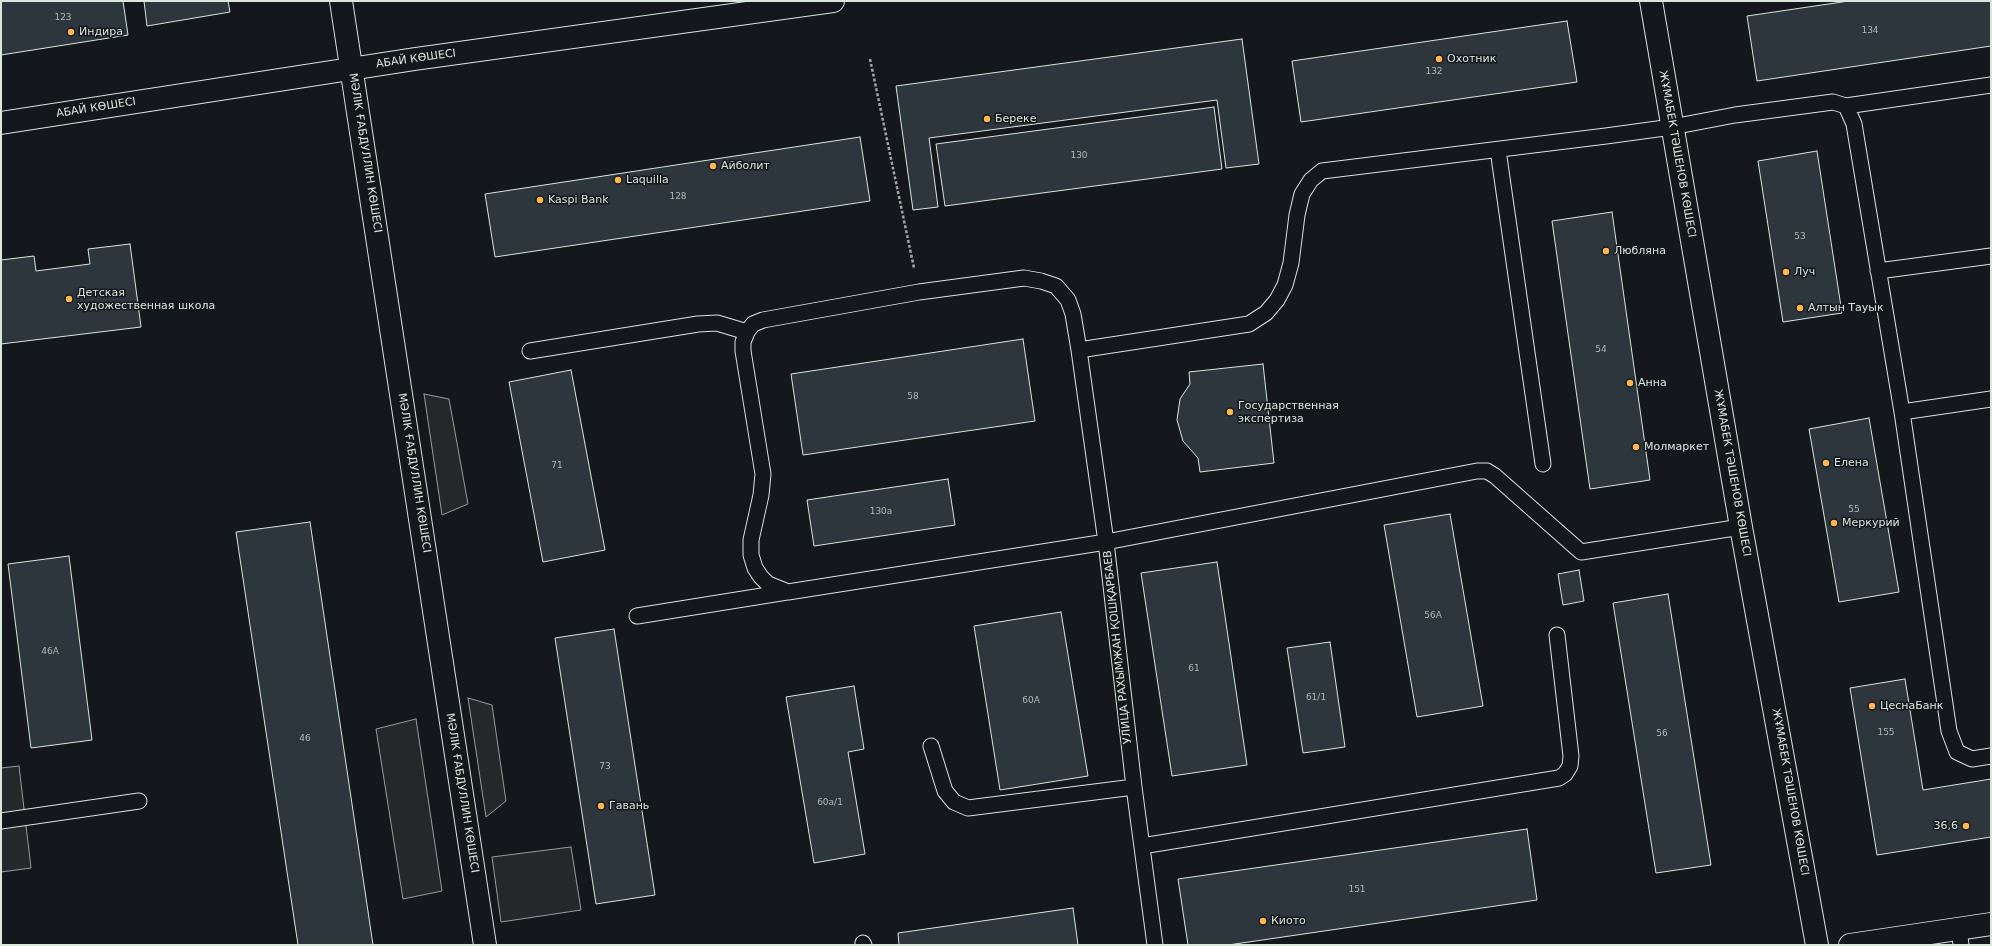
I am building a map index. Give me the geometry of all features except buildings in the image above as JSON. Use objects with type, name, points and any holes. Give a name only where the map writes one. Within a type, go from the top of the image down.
[{"type":"street","name":"МӘЛІК ҒАБДУЛЛИН КӨШЕСІ","points":[[341,1],[486,945]]},
{"type":"street","name":"АБАЙ КӨШЕСІ","points":[[1,123],[352,69],[833,1]]},
{"type":"street","name":"ЖҰМАБЕК ТӘШЕНОВ КӨШЕСІ","points":[[1651,1],[1741,527],[1817,945]]},
{"type":"street","points":[[1850,945],[1960,937],[1991,924]]},
{"type":"lane","points":[[1079,350],[1249,324],[1266,313],[1277,300],[1285,285],[1291,263],[1296,214],[1302,194],[1311,180],[1322,171],[1672,127],[1735,115],[1814,104],[1833,102],[1846,106],[1991,84]]},
{"type":"lane","points":[[1846,106],[1854,124],[1902,412],[1949,731],[1957,752],[1972,759],[1991,756]]},
{"type":"lane","points":[[1498,150],[1543,464]]},
{"type":"lane","points":[[1878,271],[1991,256]]},
{"type":"lane","name":"УЛИЦА РАХЫМЖАН ҚОШҚАРБАЕВ","points":[[746,332],[753,324],[763,320],[919,292],[1024,278],[1056,286],[1068,300],[1073,314],[1079,350],[1106,542],[1134,787],[1155,945]]},
{"type":"lane","points":[[530,351],[698,324],[717,323],[746,332],[743,342],[743,351],[763,474],[761,495],[751,540],[751,555],[755,568],[761,577],[768,584],[788,592]]},
{"type":"lane","points":[[1902,412],[1991,399]]},
{"type":"lane","points":[[637,616],[1106,542],[1477,471],[1487,471],[1495,476],[1581,552],[1741,527]]},
{"type":"lane","points":[[1142,846],[1559,778],[1565,774],[1570,766],[1571,756],[1557,635]]},
{"type":"lane","points":[[930,746],[945,791],[954,802],[968,808],[1134,787]]},
{"type":"lane","points":[[1,821],[139,801]]},
{"type":"path","points":[[870,59],[919,292]]},
{"type":"shaded area","points":[[424,394],[449,399],[468,504],[442,515]]},
{"type":"shaded area","points":[[468,698],[492,705],[506,801],[486,817]]},
{"type":"shaded area","points":[[416,719],[442,891],[403,899],[376,729]]},
{"type":"shaded area","points":[[19,766],[31,868],[1,872],[1,768]]},
{"type":"shaded area","points":[[571,847],[581,910],[501,922],[492,857]]},
{"type":"place","name":"Индира","points":[[71,32]]},
{"type":"place","name":"Охотник","points":[[1439,59]]},
{"type":"place","name":"Береке","points":[[987,119]]},
{"type":"place","name":"Айболит","points":[[713,166]]},
{"type":"place","name":"Laquilla","points":[[618,180]]},
{"type":"place","name":"Kaspi Bank","points":[[540,200]]},
{"type":"place","name":"Любляна","points":[[1606,251]]},
{"type":"place","name":"Луч","points":[[1786,272]]},
{"type":"place","name":"Детская художественная школа","points":[[69,299]]},
{"type":"place","name":"Алтын Тауык","points":[[1800,308]]},
{"type":"place","name":"Анна","points":[[1630,383]]},
{"type":"place","name":"Государственная экспертиза","points":[[1230,412]]},
{"type":"place","name":"Молмаркет","points":[[1636,447]]},
{"type":"place","name":"Елена","points":[[1826,463]]},
{"type":"place","name":"Меркурий","points":[[1834,523]]},
{"type":"place","name":"ЦеснаБанк","points":[[1872,706]]},
{"type":"place","name":"Гавань","points":[[601,806]]},
{"type":"place","name":"36,6","points":[[1966,826]]},
{"type":"place","name":"Киото","points":[[1263,921]]}]
